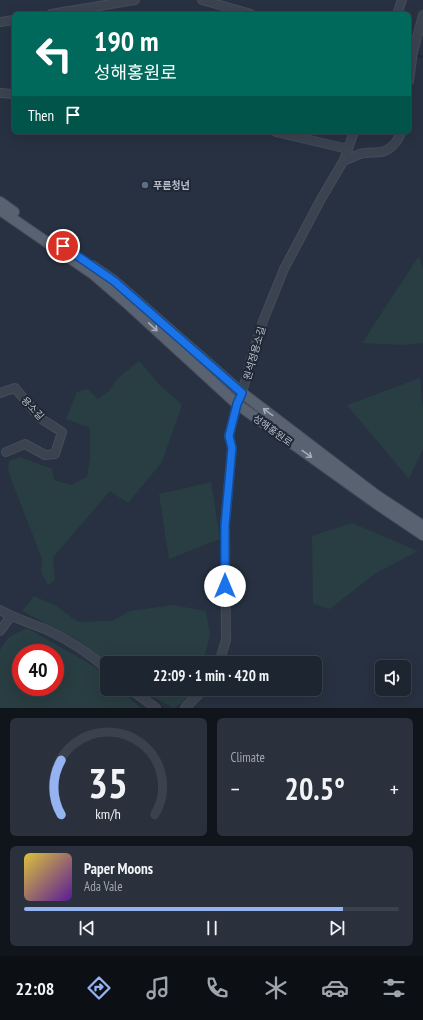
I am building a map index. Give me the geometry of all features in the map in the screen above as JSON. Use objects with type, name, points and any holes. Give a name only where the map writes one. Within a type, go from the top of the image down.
[{"type":"main road","name":"성해홍원로","points":[[0,202],[114,281],[242,393],[376,495],[423,526]]},
{"type":"main road","name":"성해홍원로","points":[[0,210],[93,274],[237,404],[423,535]]},
{"type":"street","points":[[63,12],[135,0]]},
{"type":"street","points":[[202,0],[244,12]]},
{"type":"street","points":[[398,12],[402,0]]},
{"type":"street","points":[[411,68],[423,15]]},
{"type":"street","points":[[0,22],[12,20]]},
{"type":"street","points":[[0,93],[12,94]]},
{"type":"street","points":[[284,134],[348,149]]},
{"type":"street","name":"원석정용소길","points":[[220,656],[226,640],[225,525],[232,448],[229,436],[237,404],[242,393],[263,321],[284,269],[321,199],[344,160],[353,134]]},
{"type":"street","points":[[344,160],[360,154],[382,152],[392,147],[400,134]]},
{"type":"street","name":"용소길","points":[[0,393],[15,388],[40,418],[62,432],[54,454],[45,455],[24,444],[6,452]]},
{"type":"street","points":[[0,610],[46,630],[79,648],[100,664]]},
{"type":"street","points":[[0,631],[11,616]]},
{"type":"street","points":[[140,696],[156,708]]},
{"type":"street","points":[[185,708],[197,696]]},
{"type":"green space","points":[[419,256],[423,269],[423,343],[402,345],[362,343]]},
{"type":"green space","points":[[139,361],[159,384],[182,405],[162,462],[128,503],[110,491],[53,557],[55,580],[48,585],[41,572],[42,559],[8,471],[9,461],[20,457],[52,469],[54,480],[71,485],[87,477],[90,458],[90,428],[66,419],[77,392],[88,389],[98,399],[109,391],[117,379]]},
{"type":"green space","points":[[420,378],[423,409],[423,449],[409,479],[347,405]]},
{"type":"green space","points":[[211,482],[220,539],[169,559],[159,494]]},
{"type":"green space","points":[[352,523],[418,551],[376,573],[330,609],[313,604],[312,536]]},
{"type":"green space","points":[[34,596],[56,606],[78,622],[112,621],[130,611],[173,605],[206,611],[210,635],[205,656],[100,657],[78,640],[22,611]]},
{"type":"green space","points":[[27,628],[55,644],[12,644],[12,696],[64,696],[64,649],[95,667],[100,672],[100,696],[127,696],[141,708],[0,708],[0,650],[9,637]]},
{"type":"green space","points":[[152,696],[191,696],[188,700],[173,708]]},
{"type":"waterway","points":[[414,55],[423,57]]},
{"type":"place","name":"푸른청년","points":[[145,185]]},
{"type":"route","points":[[63,246],[114,281],[242,393],[237,404],[229,436],[232,448],[225,525],[225,586]]}]
